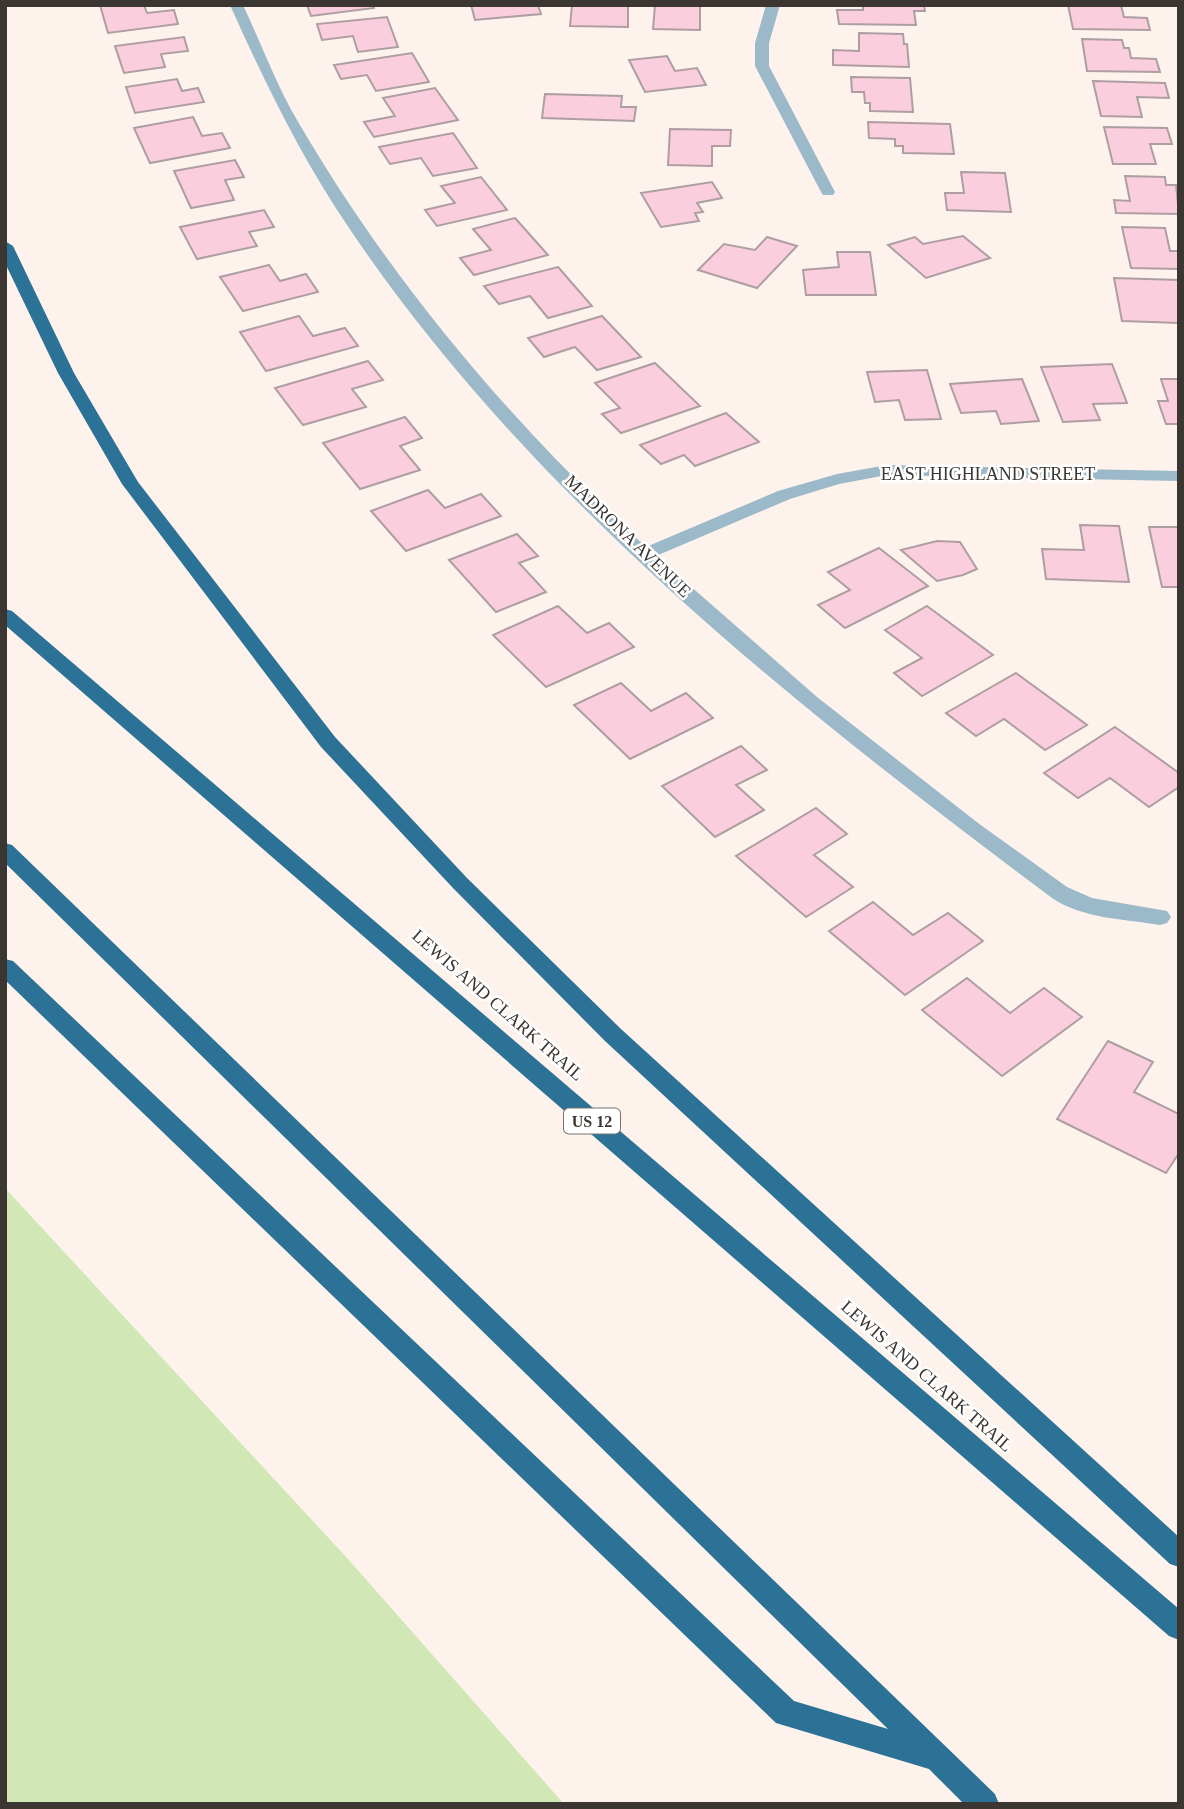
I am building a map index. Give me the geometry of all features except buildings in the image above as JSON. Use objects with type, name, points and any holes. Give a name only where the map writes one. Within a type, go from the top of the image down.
[{"type":"highway","points":[[5,246],[66,373],[131,484],[328,743],[460,883],[612,1035],[1179,1555]]},
{"type":"highway","name":"LEWIS AND CLARK TRAIL","points":[[5,615],[1179,1627]]},
{"type":"highway","points":[[5,850],[985,1804]]},
{"type":"highway","points":[[5,967],[786,1713],[934,1756]]},
{"type":"street","name":"MADRONA AVENUE","points":[[236,5],[255,53],[323,177],[379,260],[524,436],[731,634],[844,729],[1004,854],[1074,901],[1160,917]]},
{"type":"street","points":[[773,5],[762,43],[762,66],[828,192]]},
{"type":"street","name":"EAST HIGHLAND STREET","points":[[645,554],[784,495],[837,479],[887,470],[1179,476]]},
{"type":"green space","points":[[5,1188],[348,1559],[564,1804],[5,1804]]}]
